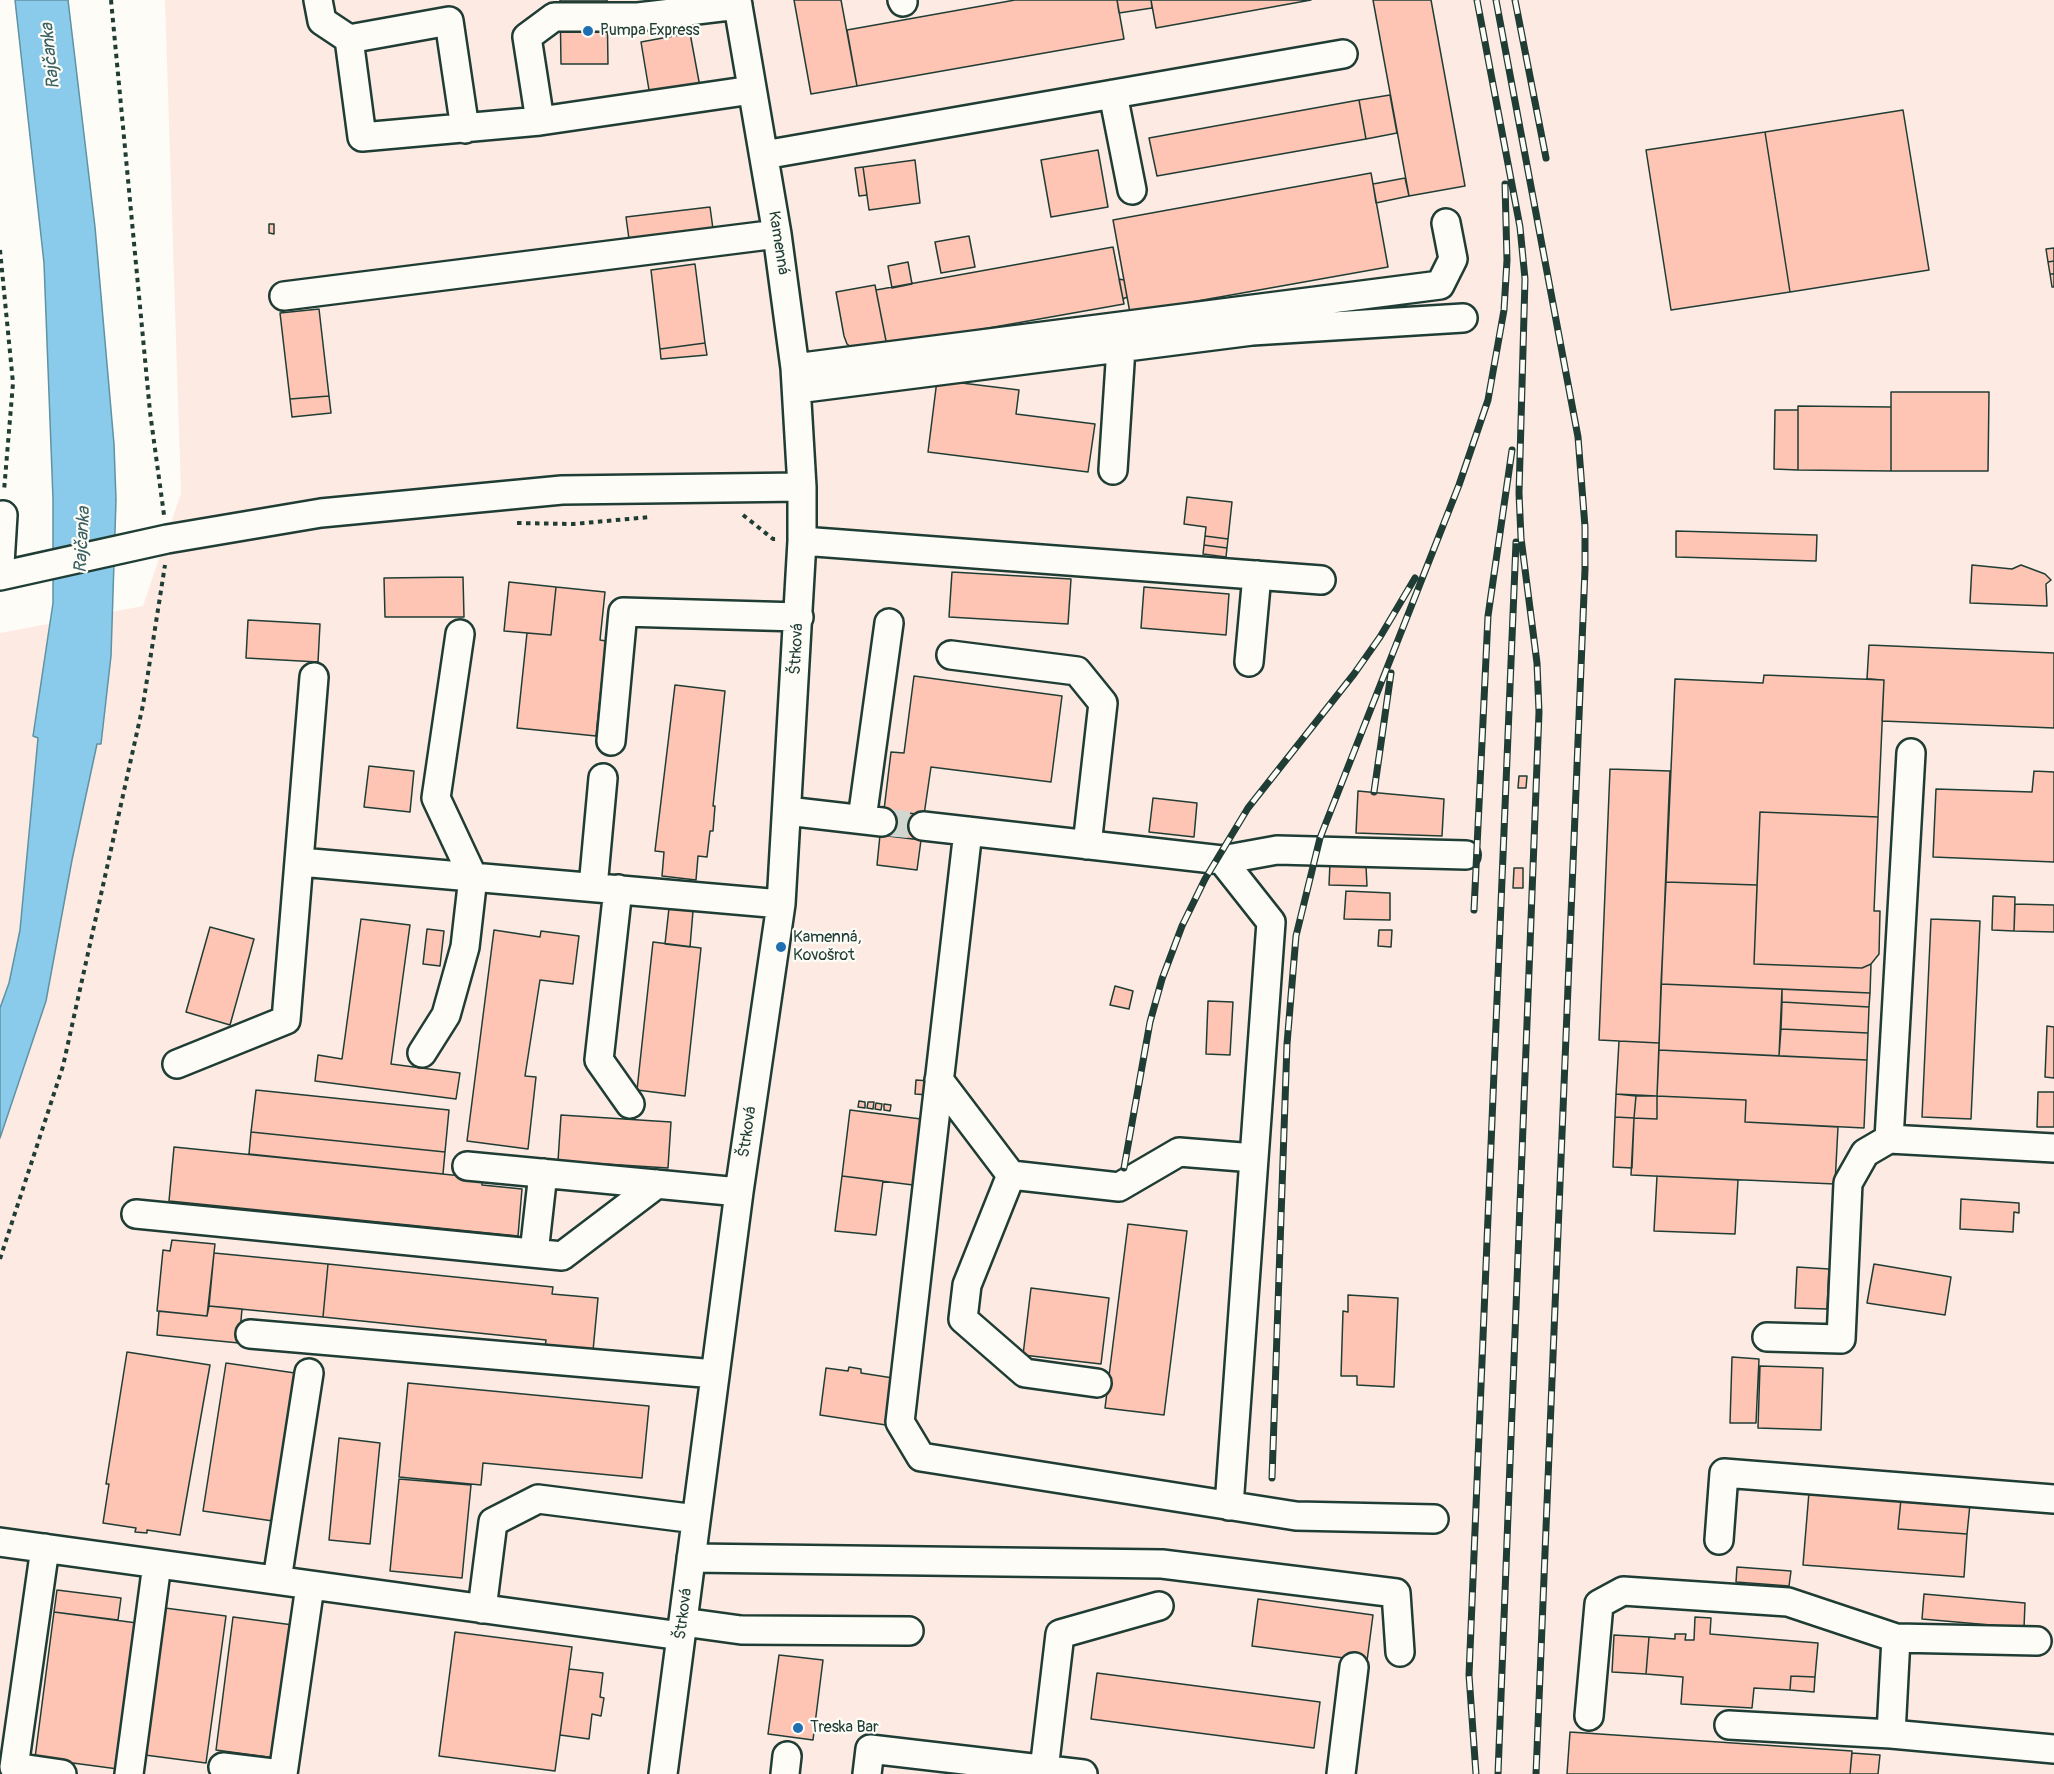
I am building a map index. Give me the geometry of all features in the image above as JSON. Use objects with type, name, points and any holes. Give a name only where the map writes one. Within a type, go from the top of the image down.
[{"type":"street","points":[[318,0],[322,21],[349,39],[448,21],[465,129]]},
{"type":"street","points":[[540,121],[527,37],[554,17],[638,17],[737,3]]},
{"type":"street","name":"Kamenná","points":[[737,3],[777,234],[796,378],[802,488]]},
{"type":"street","points":[[349,39],[362,137],[540,121],[752,90]]},
{"type":"street","points":[[764,155],[1343,54]]},
{"type":"street","points":[[1113,94],[1132,190]]},
{"type":"street","points":[[796,378],[1440,285],[1453,260],[1446,223]]},
{"type":"street","points":[[284,296],[777,234]]},
{"type":"street","points":[[796,378],[1121,348],[1252,331],[1463,318]]},
{"type":"street","points":[[1113,470],[1121,348]]},
{"type":"street","points":[[3,515],[7,570],[160,551],[321,513],[561,490],[802,488]]},
{"type":"street","name":"Štrková","points":[[663,1774],[739,1192],[781,904],[799,617],[802,488]]},
{"type":"street","points":[[802,541],[1321,580]]},
{"type":"street","points":[[1249,662],[1257,575]]},
{"type":"street","points":[[610,741],[623,612],[799,617]]},
{"type":"street","points":[[787,811],[872,820],[889,623]]},
{"type":"street","points":[[422,1053],[446,1015],[465,947],[473,876],[436,798],[460,634]]},
{"type":"street","points":[[951,655],[1077,670],[1103,703],[1087,845]]},
{"type":"street","points":[[177,1064],[286,1020],[314,677]]},
{"type":"street","points":[[1889,1139],[1911,753]]},
{"type":"street","points":[[603,778],[606,888],[599,1060],[630,1104]]},
{"type":"street","points":[[923,826],[1222,860],[1277,850],[1466,855]]},
{"type":"street","points":[[968,831],[900,1422],[921,1457],[1296,1516],[1434,1519]]},
{"type":"street","points":[[1222,860],[1271,921],[1229,1506]]},
{"type":"street","points":[[300,862],[781,904]]},
{"type":"street","points":[[939,1080],[1011,1175],[1119,1186],[1179,1152],[1254,1158]]},
{"type":"street","points":[[1767,1337],[1841,1339],[1848,1183],[1865,1153],[1889,1139],[2054,1148]]},
{"type":"street","points":[[467,1166],[739,1192]]},
{"type":"street","points":[[534,1253],[543,1173]]},
{"type":"street","points":[[1011,1175],[967,1285],[963,1319],[1025,1372],[1097,1383]]},
{"type":"street","points":[[136,1214],[562,1256],[657,1184]]},
{"type":"street","points":[[249,1334],[716,1374]]},
{"type":"street","points":[[277,1580],[309,1373]]},
{"type":"street","points":[[1719,1540],[1724,1473],[2054,1498]]},
{"type":"street","points":[[482,1609],[493,1522],[538,1499],[696,1519]]},
{"type":"street","points":[[0,1542],[482,1609],[682,1629],[909,1631]]},
{"type":"street","points":[[45,1548],[14,1767],[62,1774]]},
{"type":"street","points":[[691,1558],[1162,1564],[1396,1593],[1400,1652]]},
{"type":"street","points":[[129,1774],[157,1564]]},
{"type":"street","points":[[223,1767],[282,1774],[310,1586]]},
{"type":"street","points":[[1589,1716],[1599,1604],[1623,1591],[1788,1602],[1896,1638],[2037,1641]]},
{"type":"street","points":[[1044,1770],[1060,1634],[1159,1606]]},
{"type":"street","points":[[1891,1734],[1896,1638]]},
{"type":"street","points":[[1341,1774],[1354,1667]]},
{"type":"street","points":[[1729,1725],[1891,1734],[2054,1749]]},
{"type":"street","points":[[867,1774],[870,1749],[1005,1770],[1044,1770],[1083,1774]]},
{"type":"path","points":[[0,1259],[63,1066],[144,705],[160,551],[150,412],[111,0]]},
{"type":"path","points":[[0,250],[13,383],[3,515]]},
{"type":"path","points":[[736,512],[757,525],[773,539],[802,541]]},
{"type":"path","points":[[505,523],[573,524],[654,517]]},
{"type":"shaded area","points":[[165,0],[2054,0],[2054,1774],[0,1774],[0,633],[143,606],[181,493]]},
{"type":"water","name":"Rajčanka","points":[[15,0],[68,0],[95,227],[114,444],[116,500],[111,656],[101,744],[97,744],[72,860],[46,1001],[0,1138],[0,1008],[9,983],[20,930],[38,738],[33,736],[53,603],[53,499],[44,263]]},
{"type":"building","points":[[560,0],[607,0],[608,64],[561,64]]},
{"type":"building","points":[[794,0],[841,0],[857,86],[811,94]]},
{"type":"building","points":[[1015,0],[1117,0],[1124,39],[857,86],[847,30]]},
{"type":"building","points":[[1117,0],[1151,0],[1152,8],[1119,13]]},
{"type":"building","points":[[1151,0],[1311,0],[1156,28]]},
{"type":"building","points":[[1373,0],[1431,0],[1465,186],[1409,196]]},
{"type":"building","points":[[690,33],[700,87],[650,96],[641,42]]},
{"type":"building","points":[[1390,95],[1397,133],[1366,139],[1359,100]]},
{"type":"building","points":[[1359,100],[1366,139],[1157,176],[1149,138]]},
{"type":"building","points":[[1903,110],[1929,270],[1790,292],[1765,132]]},
{"type":"building","points":[[1765,132],[1790,292],[1671,310],[1646,150]]},
{"type":"building","points":[[1098,150],[1108,207],[1051,217],[1041,160]]},
{"type":"building","points":[[915,160],[920,203],[869,210],[863,167]]},
{"type":"building","points":[[863,167],[867,195],[859,196],[855,168]]},
{"type":"building","points":[[1371,173],[1388,267],[1130,313],[1113,220]]},
{"type":"building","points":[[1405,178],[1409,196],[1376,203],[1373,184]]},
{"type":"building","points":[[710,207],[713,229],[629,239],[626,217]]},
{"type":"building","points":[[269,224],[274,224],[274,234],[269,233]]},
{"type":"building","points":[[969,236],[975,267],[941,273],[935,242]]},
{"type":"building","points":[[1113,247],[1124,304],[887,346],[876,290]]},
{"type":"building","points":[[2054,248],[2054,261],[2048,262],[2046,249]]},
{"type":"building","points":[[2054,261],[2054,274],[2050,274],[2048,262]]},
{"type":"building","points":[[908,262],[912,284],[892,288],[888,266]]},
{"type":"building","points":[[695,264],[705,343],[660,349],[651,270]]},
{"type":"building","points":[[2050,274],[2054,274],[2054,287],[2052,287]]},
{"type":"building","points":[[1119,279],[1124,280],[1127,297],[1123,299]]},
{"type":"building","points":[[875,285],[887,346],[857,351],[847,344],[844,336],[836,292]]},
{"type":"building","points":[[319,309],[329,396],[290,399],[280,313]]},
{"type":"building","points":[[705,343],[707,355],[661,359],[660,349]]},
{"type":"building","points":[[937,380],[1019,390],[1016,414],[1095,424],[1088,472],[928,452]]},
{"type":"building","points":[[1891,392],[1989,392],[1988,471],[1891,471]]},
{"type":"building","points":[[329,396],[331,413],[292,417],[290,399]]},
{"type":"building","points":[[1798,406],[1891,407],[1891,471],[1798,470]]},
{"type":"building","points":[[1775,410],[1798,410],[1798,470],[1774,469]]},
{"type":"building","points":[[1187,497],[1232,502],[1228,539],[1205,536],[1206,527],[1184,524]]},
{"type":"building","points":[[1676,531],[1817,535],[1816,561],[1676,557]]},
{"type":"building","points":[[1205,536],[1228,539],[1227,548],[1204,545]]},
{"type":"building","points":[[1204,545],[1227,548],[1226,557],[1203,554]]},
{"type":"building","points":[[1972,565],[2012,569],[2021,565],[2045,574],[2051,580],[2046,584],[2047,606],[1970,603]]},
{"type":"building","points":[[952,572],[1071,579],[1068,624],[949,617]]},
{"type":"building","points":[[463,577],[464,617],[385,617],[384,578]]},
{"type":"building","points":[[509,582],[556,587],[551,635],[504,631]]},
{"type":"building","points":[[556,587],[605,592],[600,640],[606,641],[596,736],[517,728],[527,633],[551,635]]},
{"type":"building","points":[[1144,587],[1229,594],[1226,635],[1141,628]]},
{"type":"building","points":[[248,620],[320,624],[318,662],[246,658]]},
{"type":"building","points":[[1869,645],[2054,653],[2054,728],[1882,721],[1884,680],[1867,679]]},
{"type":"building","points":[[1764,675],[1884,680],[1878,817],[1760,812],[1757,885],[1666,882],[1675,679],[1763,683]]},
{"type":"building","points":[[914,676],[1062,696],[1051,782],[931,767],[924,815],[884,810],[891,752],[904,753]]},
{"type":"building","points":[[675,685],[725,691],[713,806],[715,806],[713,831],[710,831],[707,857],[698,856],[696,880],[662,876],[664,852],[655,851]]},
{"type":"building","points":[[369,766],[414,771],[410,812],[364,807]]},
{"type":"building","points":[[1610,769],[1670,771],[1659,1043],[1599,1040]]},
{"type":"building","points":[[2034,771],[2054,772],[2054,862],[1933,857],[1936,789],[2032,792]]},
{"type":"building","points":[[1519,776],[1527,776],[1526,788],[1518,788]]},
{"type":"building","points":[[1358,791],[1444,799],[1442,836],[1356,833]]},
{"type":"building","points":[[1153,798],[1197,803],[1194,837],[1149,832]]},
{"type":"building","points":[[884,810],[924,815],[921,840],[880,835]]},
{"type":"building","points":[[1760,812],[1878,817],[1874,911],[1880,911],[1879,954],[1871,964],[1862,968],[1754,964]]},
{"type":"building","points":[[880,835],[921,840],[917,870],[877,865]]},
{"type":"building","points":[[1330,863],[1366,866],[1367,886],[1329,885]]},
{"type":"building","points":[[1514,868],[1523,868],[1523,888],[1513,888]]},
{"type":"building","points":[[1666,882],[1757,885],[1754,964],[1862,968],[1871,964],[1870,993],[1661,984]]},
{"type":"building","points":[[1346,891],[1390,893],[1390,920],[1344,919]]},
{"type":"building","points":[[1993,896],[2015,897],[2014,931],[1992,930]]},
{"type":"building","points":[[2015,904],[2054,905],[2054,932],[2014,931]]},
{"type":"building","points":[[669,908],[693,911],[690,947],[665,944]]},
{"type":"building","points":[[361,919],[410,925],[391,1064],[460,1073],[456,1099],[315,1081],[318,1055],[342,1059]]},
{"type":"building","points":[[1931,919],[1980,921],[1971,1119],[1922,1117]]},
{"type":"building","points":[[210,927],[254,939],[230,1025],[186,1012]]},
{"type":"building","points":[[427,929],[444,931],[440,966],[423,964]]},
{"type":"building","points":[[494,930],[540,937],[541,931],[579,936],[573,984],[540,980],[525,1076],[536,1077],[528,1149],[467,1141]]},
{"type":"building","points":[[1379,930],[1392,930],[1391,947],[1378,946]]},
{"type":"building","points":[[653,942],[701,948],[685,1096],[637,1090]]},
{"type":"building","points":[[1661,984],[1782,989],[1779,1056],[1659,1050]]},
{"type":"building","points":[[1115,986],[1133,991],[1129,1009],[1110,1005]]},
{"type":"building","points":[[1782,989],[1870,993],[1869,1007],[1782,1002]]},
{"type":"building","points":[[1208,1001],[1233,1002],[1230,1055],[1206,1054]]},
{"type":"building","points":[[1782,1002],[1869,1007],[1868,1033],[1781,1029]]},
{"type":"building","points":[[2047,1026],[2054,1027],[2054,1078],[2045,1077]]},
{"type":"building","points":[[1781,1029],[1868,1033],[1867,1060],[1779,1056]]},
{"type":"building","points":[[1619,1041],[1659,1043],[1657,1096],[1616,1094]]},
{"type":"building","points":[[1659,1050],[1867,1060],[1864,1128],[1745,1122],[1746,1100],[1657,1096]]},
{"type":"building","points":[[916,1080],[930,1081],[928,1095],[915,1094]]},
{"type":"building","points":[[256,1090],[449,1110],[445,1152],[251,1132]]},
{"type":"building","points":[[2038,1092],[2054,1092],[2054,1127],[2037,1127]]},
{"type":"building","points":[[1616,1094],[1636,1096],[1634,1118],[1615,1117]]},
{"type":"building","points":[[1636,1096],[1657,1096],[1657,1119],[1634,1118]]},
{"type":"building","points":[[1657,1096],[1746,1100],[1745,1122],[1838,1127],[1835,1184],[1631,1175],[1634,1118],[1657,1119]]},
{"type":"building","points":[[859,1101],[865,1102],[865,1108],[858,1107]]},
{"type":"building","points":[[868,1102],[874,1102],[873,1109],[867,1108]]},
{"type":"building","points":[[876,1103],[882,1104],[881,1110],[875,1109]]},
{"type":"building","points":[[884,1104],[891,1105],[890,1111],[884,1110]]},
{"type":"building","points":[[850,1110],[921,1119],[913,1185],[842,1176]]},
{"type":"building","points":[[561,1115],[671,1122],[668,1168],[558,1161]]},
{"type":"building","points":[[1615,1117],[1634,1118],[1632,1168],[1613,1167]]},
{"type":"building","points":[[251,1132],[445,1152],[443,1174],[249,1154]]},
{"type":"building","points":[[174,1147],[482,1178],[482,1185],[522,1189],[518,1236],[169,1201]]},
{"type":"building","points":[[842,1176],[883,1181],[876,1235],[835,1231]]},
{"type":"building","points":[[1657,1176],[1738,1180],[1735,1234],[1654,1231]]},
{"type":"building","points":[[1961,1199],[2019,1203],[2019,1213],[2014,1212],[2013,1232],[1960,1229]]},
{"type":"building","points":[[1128,1224],[1187,1231],[1164,1415],[1105,1408]]},
{"type":"building","points":[[172,1240],[215,1244],[207,1316],[157,1311],[163,1250],[170,1251]]},
{"type":"building","points":[[214,1253],[328,1264],[323,1317],[209,1306]]},
{"type":"building","points":[[328,1264],[553,1287],[552,1294],[598,1298],[593,1351],[545,1347],[546,1340],[323,1317]]},
{"type":"building","points":[[1874,1264],[1951,1277],[1945,1315],[1867,1303]]},
{"type":"building","points":[[1797,1267],[1829,1269],[1827,1309],[1795,1308]]},
{"type":"building","points":[[1031,1288],[1109,1298],[1101,1364],[1023,1355]]},
{"type":"building","points":[[1348,1295],[1398,1298],[1394,1387],[1357,1385],[1357,1376],[1341,1376],[1343,1311],[1348,1312]]},
{"type":"building","points":[[209,1306],[242,1309],[239,1343],[157,1335],[159,1311],[207,1316]]},
{"type":"building","points":[[127,1352],[210,1365],[180,1535],[147,1530],[147,1533],[135,1532],[136,1528],[103,1523],[109,1484],[106,1484]]},
{"type":"building","points":[[1732,1357],[1759,1359],[1756,1423],[1730,1423]]},
{"type":"building","points":[[226,1363],[295,1373],[273,1521],[203,1511]]},
{"type":"building","points":[[1760,1366],[1823,1368],[1821,1430],[1758,1428]]},
{"type":"building","points":[[849,1367],[861,1369],[861,1373],[893,1378],[886,1425],[820,1415],[826,1368],[848,1371]]},
{"type":"building","points":[[408,1383],[649,1406],[642,1478],[483,1463],[481,1485],[399,1477]]},
{"type":"building","points":[[339,1438],[380,1443],[370,1544],[329,1540]]},
{"type":"building","points":[[399,1479],[471,1485],[462,1578],[390,1571]]},
{"type":"building","points":[[1809,1492],[1901,1499],[1898,1529],[1967,1534],[1964,1577],[1803,1565]]},
{"type":"building","points":[[1901,1499],[1970,1504],[1967,1534],[1898,1529]]},
{"type":"building","points":[[1737,1567],[1791,1571],[1789,1586],[1736,1582]]},
{"type":"building","points":[[57,1590],[121,1598],[118,1620],[54,1612]]},
{"type":"building","points":[[1924,1594],[2025,1603],[2024,1628],[1922,1619]]},
{"type":"building","points":[[1258,1599],[1373,1615],[1367,1661],[1252,1646]]},
{"type":"building","points":[[165,1608],[226,1616],[206,1763],[145,1755]]},
{"type":"building","points":[[54,1612],[137,1623],[118,1769],[35,1758]]},
{"type":"building","points":[[233,1617],[293,1625],[275,1758],[216,1750]]},
{"type":"building","points":[[1695,1617],[1711,1618],[1710,1634],[1818,1643],[1815,1677],[1791,1676],[1790,1690],[1754,1688],[1752,1708],[1681,1704],[1683,1677],[1646,1674],[1649,1637],[1675,1639],[1675,1634],[1686,1634],[1685,1640],[1694,1640]]},
{"type":"building","points":[[455,1632],[572,1647],[555,1771],[439,1756]]},
{"type":"building","points":[[1614,1635],[1649,1637],[1646,1674],[1612,1672]]},
{"type":"building","points":[[779,1655],[823,1660],[813,1740],[768,1734]]},
{"type":"building","points":[[569,1669],[603,1673],[600,1697],[604,1698],[601,1716],[592,1714],[589,1739],[560,1735]]},
{"type":"building","points":[[1097,1673],[1320,1702],[1314,1748],[1091,1719]]},
{"type":"building","points":[[1791,1676],[1815,1677],[1814,1692],[1790,1690]]},
{"type":"building","points":[[1570,1732],[1852,1751],[1850,1774],[1567,1774]]},
{"type":"building","points":[[1852,1753],[1880,1755],[1878,1774],[1850,1774]]},
{"type":"tunnel","points":[[882,822],[923,826]]},
{"type":"railway","points":[[1477,0],[1520,227],[1525,279],[1519,493],[1521,538],[1537,663],[1539,712],[1498,1774]]},
{"type":"railway","points":[[1496,0],[1578,437],[1585,527],[1536,1774]]},
{"type":"railway","points":[[1515,0],[1546,158]]},
{"type":"railway","points":[[1272,1478],[1287,1044],[1296,936],[1320,838],[1459,485],[1488,400],[1504,310],[1507,260],[1505,184]]},
{"type":"railway","points":[[1474,910],[1488,616],[1512,450]]},
{"type":"railway","points":[[1476,1774],[1469,1675],[1516,542]]},
{"type":"railway","points":[[1124,1168],[1150,1022],[1162,979],[1182,926],[1205,879],[1248,808],[1354,674],[1380,637],[1415,578]]},
{"type":"railway","points":[[1374,792],[1391,673]]},
{"type":"place","name":"Pumpa Express","points":[[588,31]]},
{"type":"place","name":"Kamenná, Kovošrot","points":[[781,947]]},
{"type":"place","name":"Treska Bar","points":[[798,1728]]}]
